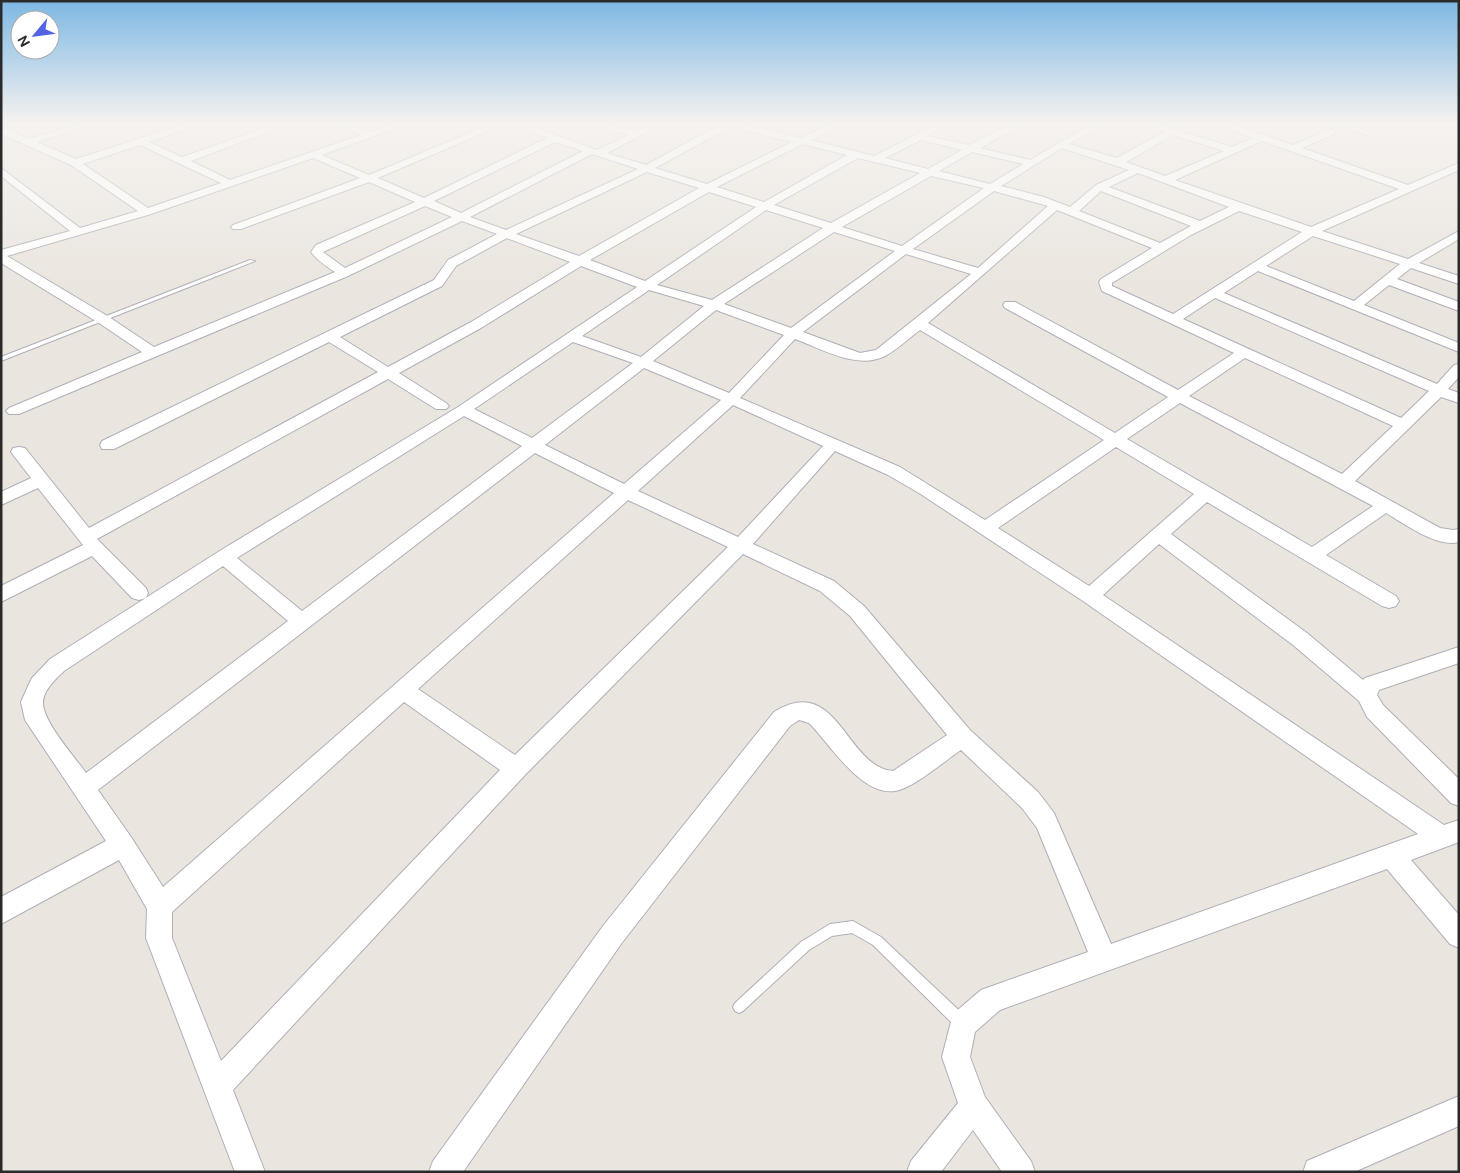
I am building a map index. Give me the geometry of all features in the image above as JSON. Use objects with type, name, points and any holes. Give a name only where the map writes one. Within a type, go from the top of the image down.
[{"type":"street","points":[[10,178],[79,232]]},
{"type":"street","points":[[95,178],[146,212]]},
{"type":"street","points":[[218,178],[229,183]]},
{"type":"street","points":[[1,254],[146,212],[245,178]]},
{"type":"street","points":[[237,228],[370,178],[461,217],[646,286],[714,305],[858,358],[870,357],[881,353],[919,324],[1056,205]]},
{"type":"street","points":[[344,273],[322,258],[317,252],[320,248],[426,201],[473,178]]},
{"type":"street","points":[[14,411],[344,273],[541,178]]},
{"type":"street","points":[[108,445],[438,283],[452,263],[506,234],[625,178]]},
{"type":"street","points":[[678,178],[980,273]]},
{"type":"street","points":[[1,595],[90,542],[476,325],[580,261],[727,178]]},
{"type":"street","points":[[249,1171],[159,938],[160,906],[123,846],[36,720],[32,702],[39,684],[57,665],[224,557],[463,410],[765,206],[815,178]]},
{"type":"street","points":[[83,788],[534,445],[714,305],[833,227],[919,178]]},
{"type":"street","points":[[956,178],[994,186],[1056,205],[1161,248]]},
{"type":"street","points":[[160,906],[731,399],[792,334],[904,250],[1008,178]]},
{"type":"street","points":[[1072,211],[1100,187],[1120,178]]},
{"type":"street","points":[[1163,178],[1238,207],[1459,280]]},
{"type":"street","points":[[1377,178],[1407,188]]},
{"type":"street","points":[[1172,320],[1312,231],[1431,178]]},
{"type":"street","points":[[1100,187],[1199,225]]},
{"type":"street","points":[[1238,207],[1199,225],[1105,282],[1106,288],[1243,353],[1403,425]]},
{"type":"street","points":[[1355,306],[1408,264],[1459,234]]},
{"type":"street","points":[[1,258],[104,320],[154,354]]},
{"type":"street","points":[[1256,266],[1459,348]]},
{"type":"street","points":[[1388,280],[1459,307]]},
{"type":"street","points":[[1214,293],[1459,399]]},
{"type":"street","points":[[1010,305],[1179,397],[1344,482],[1436,534],[1454,537],[1459,535]]},
{"type":"street","points":[[919,324],[1389,600]]},
{"type":"street","points":[[570,336],[642,362],[731,399],[894,471],[986,528],[1451,834]]},
{"type":"street","points":[[330,337],[440,406]]},
{"type":"street","points":[[986,528],[1243,353]]},
{"type":"street","points":[[1344,482],[1439,390],[1459,368]]},
{"type":"street","points":[[463,410],[626,492],[827,586],[842,598],[857,611],[962,737],[1030,800],[1046,821],[1104,959]]},
{"type":"street","points":[[216,1086],[516,769],[740,545],[833,444]]},
{"type":"street","points":[[19,452],[90,542],[139,593]]},
{"type":"street","points":[[1,499],[41,480]]},
{"type":"street","points":[[1090,596],[1206,493]]},
{"type":"street","points":[[1313,556],[1386,506]]},
{"type":"street","points":[[1159,535],[1300,639],[1366,695],[1375,710],[1459,796]]},
{"type":"street","points":[[224,557],[302,622]]},
{"type":"street","points":[[1366,695],[1372,684],[1459,655]]},
{"type":"street","points":[[403,690],[516,769]]},
{"type":"street","points":[[444,1172],[612,935],[782,719],[795,711],[806,711],[817,717],[864,768],[880,780],[896,781],[962,737]]},
{"type":"street","points":[[1020,1172],[974,1106],[956,1057],[963,1024],[991,1000],[1451,834]]},
{"type":"street","points":[[1,911],[123,846]]},
{"type":"street","points":[[1392,856],[1459,935]]},
{"type":"street","points":[[922,1172],[974,1106]]},
{"type":"street","points":[[1318,1172],[1459,1111]]},
{"type":"lane","points":[[1,359],[252,261]]},
{"type":"lane","points":[[739,1007],[805,946],[830,930],[853,927],[877,941],[963,1024]]}]
